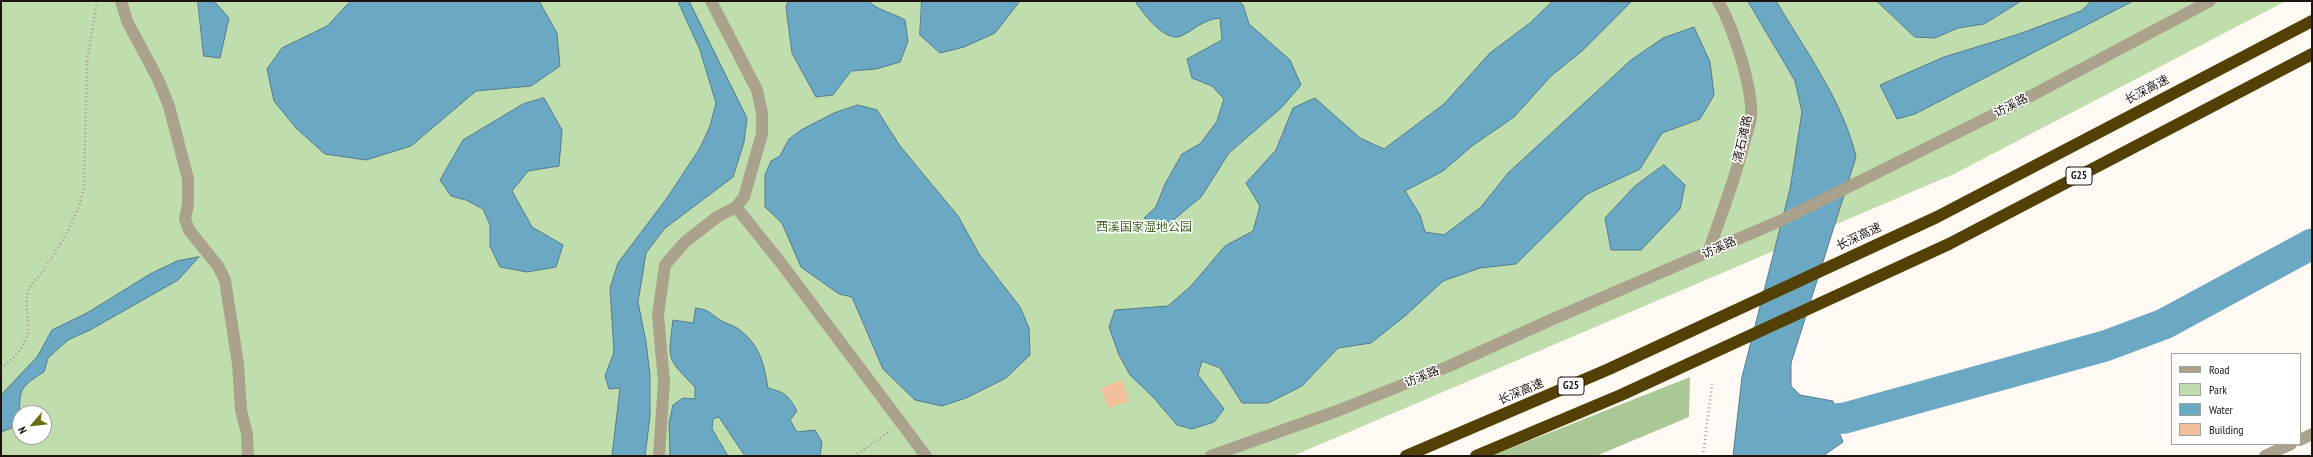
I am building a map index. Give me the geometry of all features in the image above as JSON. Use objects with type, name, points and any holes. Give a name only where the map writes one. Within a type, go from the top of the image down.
[{"type":"highway","name":"长深高速","points":[[1406,456],[1609,369],[1937,217],[2312,21]]},
{"type":"highway","name":"G25","points":[[1476,456],[1621,395],[1949,244],[2312,54]]},
{"type":"street","points":[[121,1],[127,21],[158,79],[169,106],[188,179],[188,204],[185,219],[189,230],[218,266],[225,280],[238,364],[241,410],[247,434],[248,456]]},
{"type":"street","points":[[659,456],[664,382],[658,315],[665,265],[685,242],[717,217],[736,207],[744,197],[762,134],[762,113],[757,90],[711,1]]},
{"type":"street","name":"清石滩路","points":[[1708,253],[1741,157],[1751,117],[1747,85],[1739,51],[1728,19],[1718,1]]},
{"type":"street","name":"访溪路","points":[[1211,456],[1337,411],[1447,367],[1553,319],[1782,220],[2027,98],[2210,1]]},
{"type":"street","points":[[736,207],[781,262],[899,422],[926,456]]},
{"type":"street","points":[[2301,440],[2312,434]]},
{"type":"street","points":[[2265,456],[2289,445]]},
{"type":"path","points":[[1,368],[15,357],[25,341],[28,326],[25,303],[29,288],[41,274],[72,227],[80,207],[84,188],[87,61],[97,1]]},
{"type":"path","points":[[1703,456],[1712,384]]},
{"type":"path","points":[[854,456],[886,436],[899,422]]},
{"type":"green space","name":"西溪国家湿地公园","points":[[1,1],[2286,1],[1954,174],[1293,456],[1,456]]},
{"type":"green space","points":[[1690,377],[1689,417],[1596,456],[1491,456]]},
{"type":"water","points":[[198,1],[214,1],[229,18],[220,58],[204,56]]},
{"type":"water","points":[[351,1],[539,1],[557,33],[560,66],[531,86],[476,91],[411,146],[366,160],[325,154],[296,128],[274,101],[267,69],[282,48],[327,26]]},
{"type":"water","points":[[678,1],[689,1],[747,118],[744,142],[733,177],[664,229],[646,253],[638,302],[646,342],[650,375],[650,416],[645,456],[612,456],[620,388],[609,389],[605,376],[614,352],[610,288],[618,263],[667,198],[700,148],[710,126],[716,103],[700,50]]},
{"type":"water","points":[[789,1],[868,1],[876,7],[905,20],[908,41],[900,62],[876,69],[851,71],[833,95],[816,97],[792,53],[786,7]]},
{"type":"water","points":[[922,1],[1020,1],[995,33],[964,47],[940,53],[920,35]]},
{"type":"water","points":[[1135,1],[1239,1],[1243,5],[1249,24],[1290,60],[1301,85],[1282,107],[1229,153],[1201,197],[1165,227],[1144,218],[1156,207],[1165,184],[1182,154],[1201,143],[1217,121],[1224,99],[1212,86],[1192,78],[1187,59],[1222,40],[1220,18],[1208,21],[1181,36],[1175,37],[1161,31],[1148,19]]},
{"type":"water","points":[[1553,1],[1631,2],[1582,51],[1551,76],[1514,117],[1472,146],[1443,171],[1405,191],[1420,215],[1425,232],[1444,235],[1481,207],[1508,173],[1631,60],[1663,38],[1694,27],[1710,62],[1714,95],[1700,119],[1662,133],[1640,169],[1587,194],[1516,264],[1480,268],[1443,281],[1405,316],[1371,343],[1338,348],[1302,386],[1268,403],[1242,403],[1220,368],[1202,361],[1198,375],[1224,409],[1214,422],[1192,429],[1177,425],[1153,397],[1130,375],[1119,355],[1109,327],[1115,310],[1168,306],[1191,286],[1225,246],[1253,231],[1260,206],[1246,183],[1276,150],[1293,108],[1315,98],[1360,138],[1384,149],[1444,104],[1490,53],[1530,23]]},
{"type":"water","points":[[1748,1],[1776,1],[1811,57],[1833,96],[1850,136],[1856,157],[1791,363],[1791,386],[1800,395],[1833,401],[1837,427],[1843,442],[1823,456],[1733,456],[1742,377],[1790,189],[1802,112],[1795,81]]},
{"type":"water","points":[[1877,1],[2021,1],[1984,24],[1958,28],[1935,38],[1915,37]]},
{"type":"water","points":[[2092,1],[2133,1],[1915,114],[1897,119],[1880,85],[1944,57],[2019,34],[2081,11]]},
{"type":"water","points":[[544,98],[562,130],[559,166],[528,171],[512,191],[532,227],[563,245],[556,267],[527,272],[500,267],[490,246],[490,225],[483,209],[466,200],[451,196],[440,180],[463,140],[523,104]]},
{"type":"water","points":[[858,105],[877,110],[900,146],[958,216],[979,254],[1020,307],[1029,328],[1030,355],[1006,378],[966,398],[942,406],[915,400],[883,369],[852,297],[839,294],[801,267],[782,223],[765,207],[765,175],[771,161],[780,156],[789,139],[801,130],[834,113]]},
{"type":"water","points":[[1664,165],[1685,185],[1680,209],[1641,250],[1611,250],[1605,218],[1635,186]]},
{"type":"water","points":[[199,257],[178,280],[90,330],[68,340],[48,358],[44,372],[27,384],[23,389],[20,405],[12,405],[12,428],[1,432],[1,395],[37,357],[52,330],[87,313],[150,274],[177,261]]},
{"type":"water","points":[[696,308],[707,311],[720,320],[737,328],[751,340],[759,354],[765,370],[768,388],[783,393],[791,401],[797,411],[790,420],[797,432],[815,430],[822,442],[820,456],[745,456],[719,417],[713,419],[712,429],[728,456],[670,456],[669,423],[673,405],[683,398],[695,399],[695,387],[679,370],[671,358],[670,344],[673,320],[693,323]]},
{"type":"building","points":[[1122,380],[1129,401],[1108,408],[1101,388]]},
{"type":"waterway","points":[[1793,422],[1845,418],[2105,346],[2164,324],[2312,244]]}]
